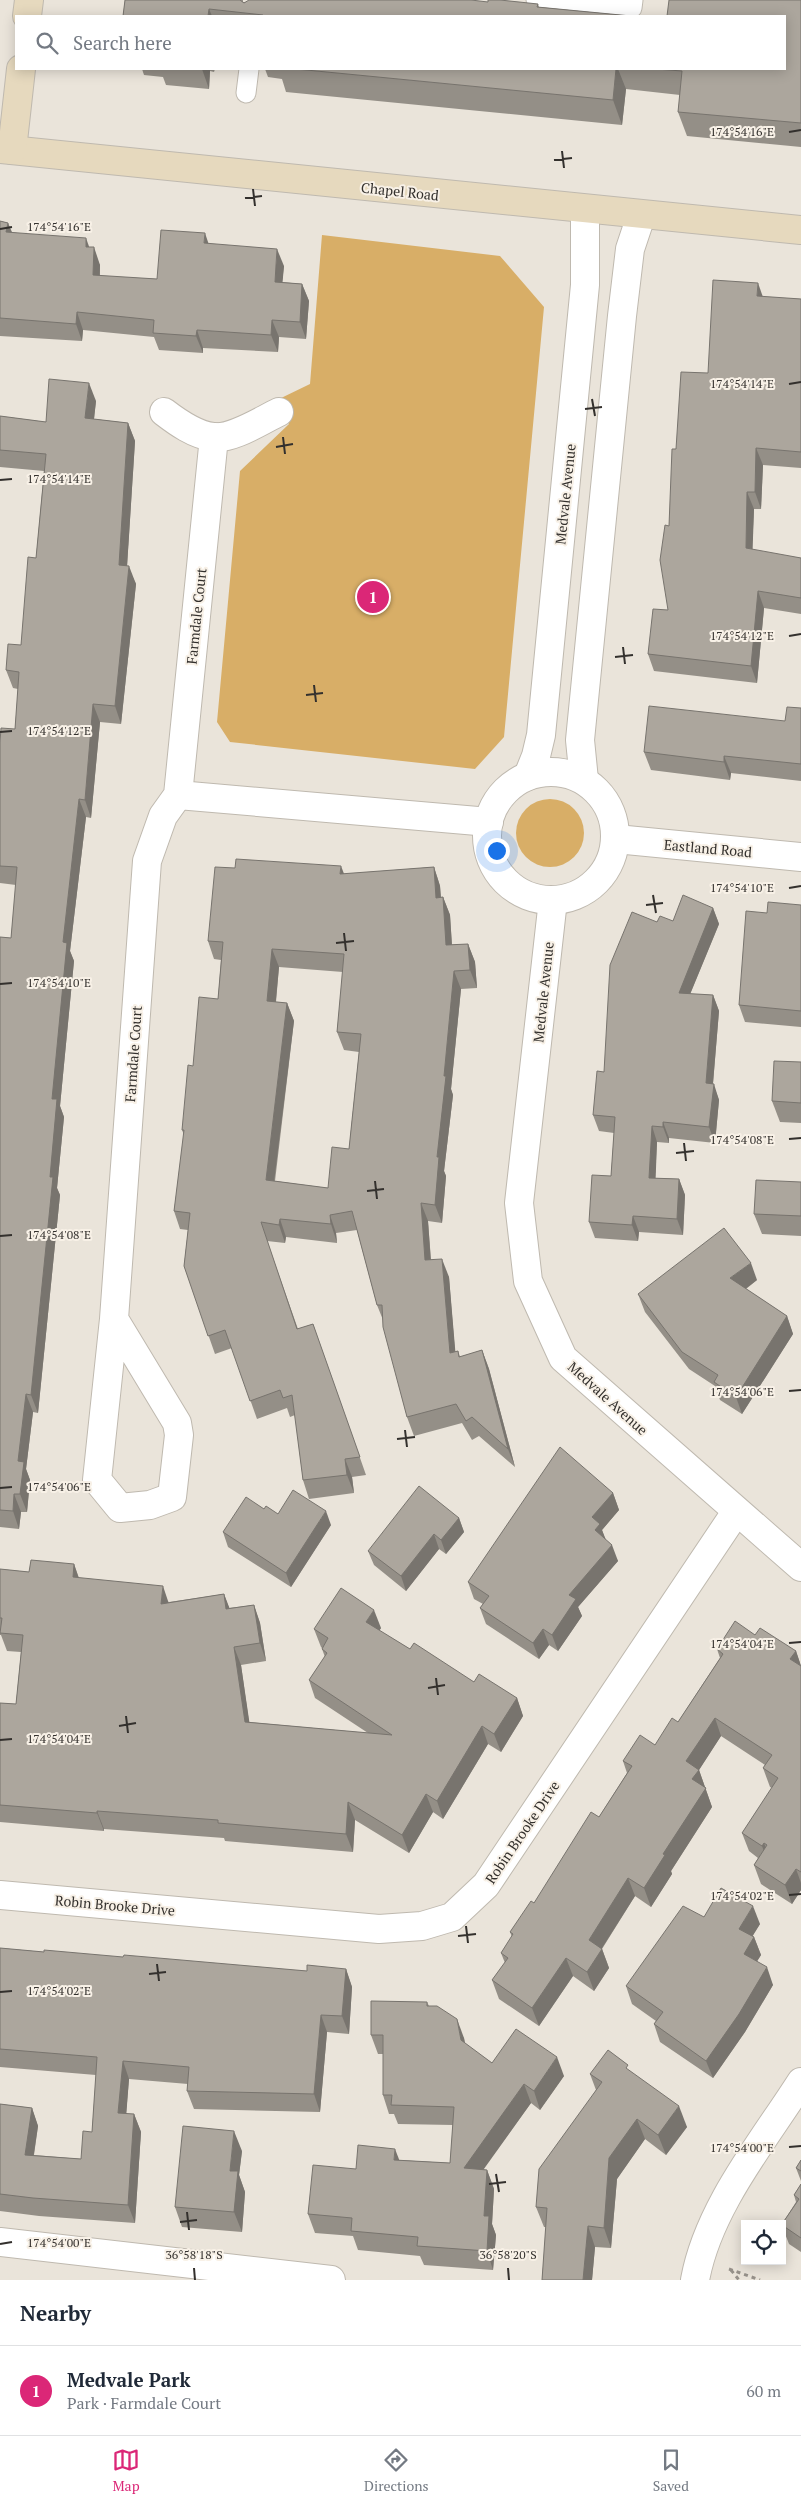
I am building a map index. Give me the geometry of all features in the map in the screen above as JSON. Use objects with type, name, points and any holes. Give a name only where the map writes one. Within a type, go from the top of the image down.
[{"type":"main road","points":[[27,15],[29,0]]},
{"type":"main road","points":[[6,150],[21,70]]},
{"type":"main road","name":"Chapel Road","points":[[6,150],[641,216],[801,230]]},
{"type":"street","name":"Medvale Avenue","points":[[528,776],[536,756],[541,735],[585,285],[585,210]]},
{"type":"street","points":[[584,780],[580,740],[623,308],[630,249],[641,216]]},
{"type":"street","points":[[164,412],[186,426],[214,437],[240,431],[279,412]]},
{"type":"street","name":"Farmdale Court","points":[[114,1319],[177,1423],[179,1435],[172,1497],[150,1506],[120,1508],[97,1480],[114,1319],[148,861],[163,816],[178,795],[214,437]]},
{"type":"street","points":[[546,771],[566,773],[584,780],[598,791],[608,805],[614,822],[616,839],[612,858],[602,875],[589,888],[572,897],[553,900],[534,898],[516,890],[502,877],[492,860],[487,842],[488,822],[494,807],[502,794],[514,783],[528,776],[546,771]]},
{"type":"street","points":[[178,795],[488,822]]},
{"type":"street","name":"Eastland Road","points":[[616,839],[801,856]]},
{"type":"street","name":"Medvale Avenue","points":[[553,900],[519,1203],[528,1281],[563,1358],[736,1512],[801,1567]]},
{"type":"street","name":"Robin Brooke Drive","points":[[0,1895],[379,1929],[422,1926],[452,1917],[486,1886],[736,1512]]},
{"type":"street","points":[[695,2280],[709,2229],[721,2206],[801,2082]]},
{"type":"street","points":[[0,2242],[331,2280]]},
{"type":"lane","points":[[536,0],[632,8],[633,0]]},
{"type":"lane","points":[[246,93],[249,70]]},
{"type":"path","points":[[721,2266],[760,2280]]},
{"type":"path","points":[[731,2270],[739,2280]]},
{"type":"shaded area","points":[[322,235],[500,256],[544,307],[504,737],[475,769],[230,742],[217,722],[240,471],[289,424],[277,400],[310,384]]},
{"type":"shaded area","points":[[543,799],[557,799],[569,804],[579,814],[584,826],[584,840],[579,852],[569,862],[557,867],[543,867],[531,862],[521,852],[516,840],[516,826],[521,814],[531,804]]},
{"type":"building","points":[[125,0],[240,0],[244,3],[249,0],[471,0],[488,2],[488,0],[500,0],[538,4],[537,7],[621,15],[263,15],[209,9],[208,15],[123,15]]},
{"type":"building","points":[[669,0],[801,0],[801,123],[678,112],[682,71],[669,70],[786,70],[786,15],[667,15]]},
{"type":"building","points":[[306,70],[616,70],[613,100]]},
{"type":"building","points":[[0,221],[8,223],[6,232],[86,238],[86,247],[94,247],[93,275],[157,279],[161,230],[205,233],[204,243],[277,249],[275,282],[302,284],[300,322],[272,320],[271,335],[197,330],[196,336],[153,333],[154,320],[77,312],[76,324],[0,318]]},
{"type":"building","points":[[713,280],[758,283],[757,296],[801,299],[801,452],[756,448],[755,492],[747,492],[746,548],[801,558],[801,598],[758,591],[751,666],[648,654],[653,609],[668,610],[660,560],[665,525],[669,526],[672,449],[676,449],[681,372],[708,373]]},
{"type":"building","points":[[49,379],[89,383],[85,418],[128,423],[119,565],[129,566],[115,706],[93,704],[85,800],[79,799],[63,942],[67,943],[52,1099],[57,1099],[50,1177],[53,1177],[31,1395],[26,1394],[18,1461],[24,1462],[20,1494],[14,1494],[13,1511],[0,1510],[0,937],[11,938],[17,867],[0,866],[0,742],[1,728],[15,729],[19,672],[6,670],[8,644],[21,645],[28,557],[36,558],[46,454],[0,450],[0,416],[46,422]]},
{"type":"building","points":[[649,706],[785,721],[787,707],[801,708],[801,764],[724,756],[724,762],[644,752]]},
{"type":"building","points":[[236,859],[341,866],[340,874],[434,867],[436,898],[443,897],[446,945],[468,944],[470,970],[454,971],[444,1076],[446,1076],[437,1157],[439,1157],[435,1205],[421,1203],[425,1260],[442,1259],[450,1353],[458,1351],[459,1357],[482,1350],[508,1449],[472,1417],[466,1421],[456,1404],[407,1417],[383,1327],[382,1305],[377,1305],[352,1211],[330,1215],[331,1224],[280,1219],[279,1225],[261,1222],[297,1329],[313,1324],[360,1457],[345,1459],[347,1475],[303,1480],[292,1395],[283,1398],[280,1390],[250,1401],[225,1330],[208,1336],[184,1266],[190,1213],[174,1211],[184,1130],[182,1130],[188,1065],[193,1066],[199,997],[218,999],[223,942],[208,941],[215,867],[235,868]],"holes":[[[272,949],[344,954],[337,1032],[361,1034],[349,1149],[332,1147],[328,1188],[266,1180],[287,1003],[267,1001]]]},
{"type":"building","points":[[683,895],[713,908],[679,993],[713,995],[706,1083],[714,1084],[709,1127],[663,1122],[663,1127],[652,1126],[649,1178],[679,1179],[677,1219],[633,1216],[632,1225],[589,1222],[592,1175],[611,1176],[615,1117],[593,1115],[597,1071],[604,1072],[610,965],[632,912],[657,922],[660,916],[673,921]]},
{"type":"building","points":[[768,902],[801,905],[801,1011],[739,1005],[746,911],[767,913]]},
{"type":"building","points":[[774,1061],[801,1062],[801,1103],[772,1101]]},
{"type":"building","points":[[756,1180],[801,1182],[801,1216],[754,1214]]},
{"type":"building","points":[[724,1228],[751,1263],[730,1278],[787,1316],[736,1397],[714,1382],[718,1375],[682,1352],[638,1294]]},
{"type":"building","points":[[560,1447],[613,1493],[592,1517],[600,1524],[595,1530],[612,1545],[569,1595],[576,1599],[552,1635],[543,1629],[533,1643],[480,1608],[489,1596],[468,1582]]},
{"type":"building","points":[[419,1486],[459,1518],[441,1540],[434,1534],[401,1576],[368,1551]]},
{"type":"building","points":[[293,1490],[326,1511],[286,1573],[223,1532],[246,1497],[264,1509],[266,1506],[278,1514]]},
{"type":"building","points":[[31,1560],[74,1564],[73,1577],[163,1586],[161,1604],[224,1594],[226,1609],[254,1605],[260,1643],[234,1647],[245,1722],[392,1735],[309,1680],[327,1653],[322,1649],[328,1638],[314,1629],[341,1588],[374,1610],[366,1622],[410,1649],[414,1643],[474,1682],[479,1674],[517,1698],[494,1734],[482,1726],[437,1801],[426,1794],[402,1835],[348,1802],[346,1834],[218,1823],[218,1820],[0,1805],[0,1703],[16,1704],[23,1635],[0,1633],[2,1618],[0,1618],[0,1569],[29,1572]]},
{"type":"building","points":[[735,1621],[755,1635],[760,1628],[796,1651],[790,1659],[801,1666],[801,1872],[796,1869],[785,1885],[754,1865],[767,1845],[764,1843],[762,1846],[742,1833],[778,1778],[763,1768],[772,1755],[715,1718],[686,1761],[699,1770],[692,1779],[706,1788],[663,1854],[665,1855],[644,1888],[628,1878],[589,1940],[602,1949],[587,1972],[566,1958],[532,2008],[492,1980],[508,1958],[501,1953],[513,1934],[510,1932],[531,1901],[534,1903],[591,1812],[599,1817],[632,1766],[623,1761],[640,1735],[655,1745],[672,1718],[678,1722],[723,1654],[717,1649]]},
{"type":"building","points":[[721,1888],[753,1906],[739,1929],[754,1937],[744,1954],[767,1967],[739,2014],[706,2061],[654,2024],[663,2012],[626,1986],[683,1906],[704,1917]]},
{"type":"building","points":[[0,1948],[123,1957],[124,1955],[307,1971],[307,1965],[346,1969],[342,2016],[321,2015],[314,2094],[187,2091],[189,2067],[123,2061],[118,2113],[134,2114],[128,2205],[0,2194],[0,2104],[32,2108],[25,2155],[81,2159],[83,2131],[92,2132],[97,2057],[0,2049]]},
{"type":"building","points":[[371,2001],[427,2002],[427,2006],[437,2006],[457,2019],[461,2040],[492,2063],[516,2029],[557,2057],[534,2091],[524,2084],[464,2168],[487,2170],[484,2216],[489,2216],[487,2251],[417,2246],[418,2237],[351,2231],[352,2218],[308,2214],[313,2165],[356,2169],[358,2145],[395,2149],[394,2160],[450,2163],[454,2107],[391,2105],[392,2095],[383,2095],[383,2035],[371,2035]]},
{"type":"building","points":[[608,2050],[628,2065],[626,2068],[679,2106],[658,2135],[637,2119],[609,2158],[604,2228],[588,2226],[583,2280],[542,2280],[547,2208],[536,2207],[539,2169],[602,2082],[590,2074]]},
{"type":"building","points":[[183,2126],[234,2131],[230,2171],[238,2171],[234,2212],[175,2207]]},
{"type":"building","points":[[801,2160],[801,2171],[796,2168]]},
{"type":"building","points":[[801,2184],[801,2238],[786,2228],[785,2220],[799,2199],[794,2195]]},
{"type":"place","name":"Medvale Park","points":[[373,597]]}]
